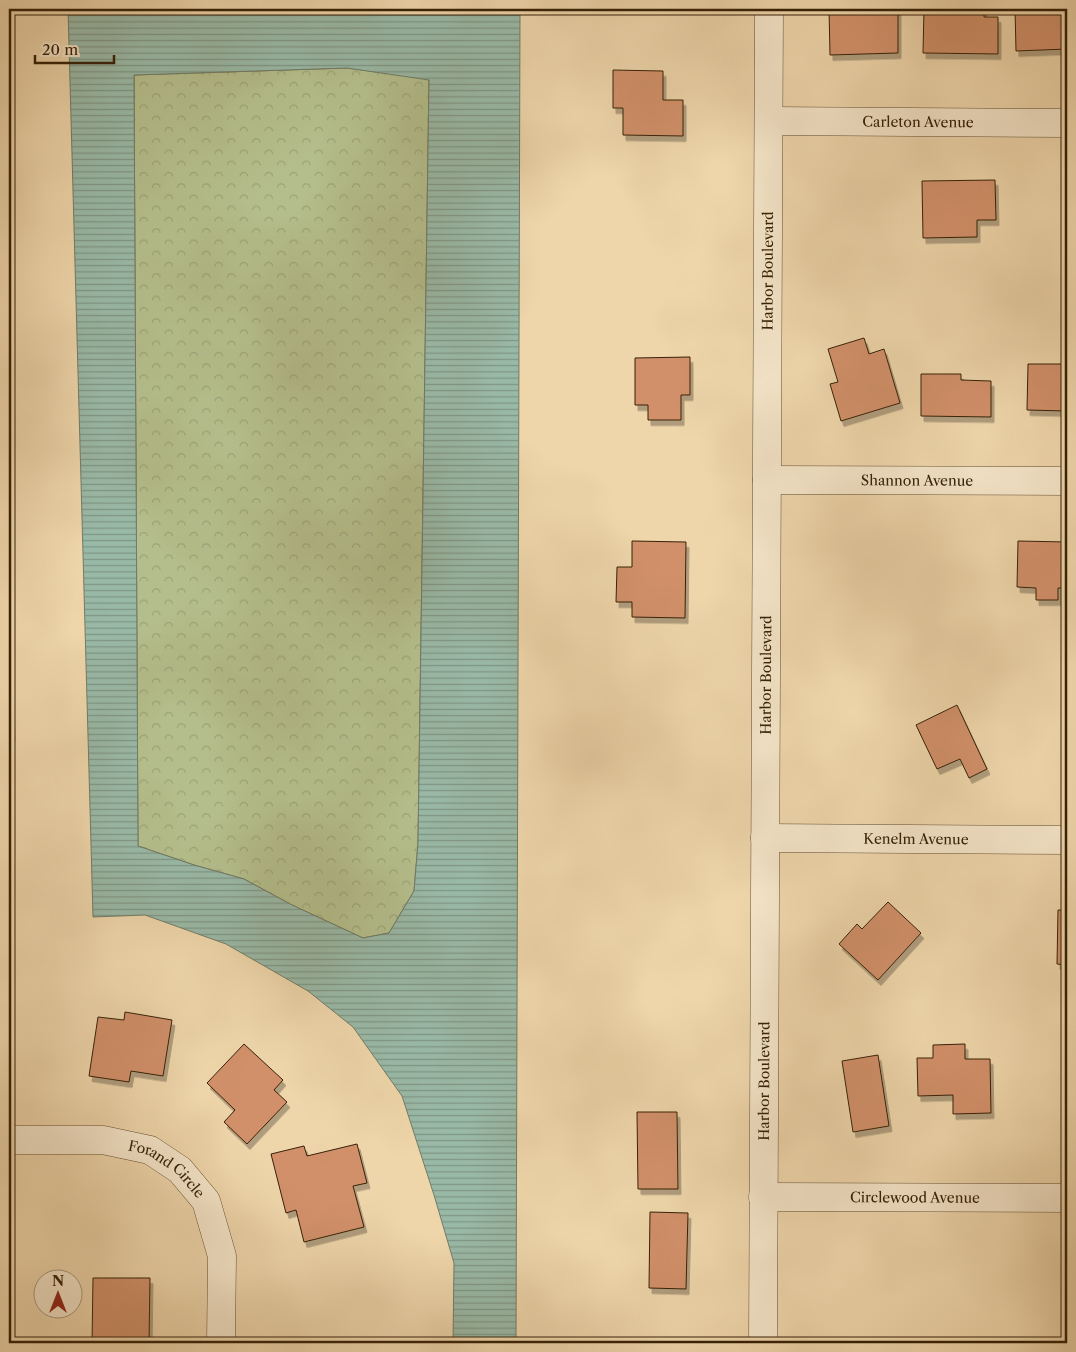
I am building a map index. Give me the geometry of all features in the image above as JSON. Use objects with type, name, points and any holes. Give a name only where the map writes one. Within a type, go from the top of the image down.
[{"type":"street","name":"Harbor Boulevard","points":[[763,1343],[769,9]]},
{"type":"street","name":"Carleton Avenue","points":[[768,121],[1067,123]]},
{"type":"street","name":"Shannon Avenue","points":[[767,480],[1067,482]]},
{"type":"street","name":"Kenelm Avenue","points":[[765,838],[1067,840]]},
{"type":"street","name":"Forand Circle","points":[[9,1140],[103,1140],[150,1150],[180,1170],[206,1201],[222,1256],[221,1343]]},
{"type":"street","name":"Circlewood Avenue","points":[[764,1197],[1067,1198]]},
{"type":"green space","points":[[347,68],[429,79],[418,843],[414,891],[389,933],[363,938],[292,905],[244,879],[138,846],[134,75]]},
{"type":"shaded area","points":[[68,9],[520,9],[516,1343],[453,1343],[454,1263],[434,1195],[402,1096],[353,1027],[308,991],[226,944],[145,915],[93,917]],"holes":[[[347,68],[429,80],[418,843],[414,891],[389,933],[363,938],[292,905],[244,879],[138,846],[134,75]]]},
{"type":"building","points":[[829,9],[898,9],[898,53],[830,55]]},
{"type":"building","points":[[924,9],[984,9],[984,17],[998,17],[998,54],[923,53]]},
{"type":"building","points":[[1015,9],[1067,9],[1067,49],[1016,51]]},
{"type":"building","points":[[613,70],[663,71],[663,100],[683,100],[683,136],[623,135],[623,108],[613,108]]},
{"type":"building","points":[[995,180],[996,220],[977,220],[977,237],[923,238],[922,181]]},
{"type":"building","points":[[864,338],[869,354],[884,349],[900,403],[841,421],[830,384],[838,382],[828,349]]},
{"type":"building","points":[[690,357],[690,395],[681,395],[681,420],[648,420],[648,405],[635,405],[635,358]]},
{"type":"building","points":[[1028,364],[1067,364],[1067,411],[1027,410]]},
{"type":"building","points":[[921,374],[961,374],[961,380],[991,381],[991,417],[921,416]]},
{"type":"building","points":[[632,541],[686,542],[685,618],[632,617],[632,602],[616,602],[617,567],[632,567]]},
{"type":"building","points":[[1018,541],[1067,542],[1067,588],[1058,588],[1058,600],[1036,600],[1036,588],[1017,587]]},
{"type":"building","points":[[9,697],[11,697],[12,736],[9,736]]},
{"type":"building","points":[[957,705],[987,769],[969,778],[960,759],[937,769],[916,725]]},
{"type":"building","points":[[888,902],[921,933],[878,980],[839,944],[857,924],[862,929]]},
{"type":"building","points":[[1058,910],[1067,910],[1067,965],[1057,964]]},
{"type":"building","points":[[125,1012],[172,1020],[163,1076],[131,1071],[129,1082],[89,1076],[98,1017],[124,1020]]},
{"type":"building","points":[[244,1044],[283,1080],[274,1090],[287,1102],[247,1144],[224,1122],[235,1110],[207,1083]]},
{"type":"building","points":[[965,1044],[965,1059],[990,1059],[991,1113],[953,1114],[953,1095],[918,1096],[917,1058],[933,1058],[933,1045]]},
{"type":"building","points":[[878,1055],[889,1126],[853,1132],[842,1061]]},
{"type":"building","points":[[637,1112],[677,1112],[678,1189],[638,1189]]},
{"type":"building","points":[[357,1144],[367,1183],[353,1186],[364,1227],[304,1242],[296,1210],[286,1213],[271,1154],[304,1146],[307,1156]]},
{"type":"building","points":[[650,1212],[688,1213],[686,1289],[649,1288]]},
{"type":"building","points":[[93,1278],[150,1278],[149,1343],[92,1343]]}]
